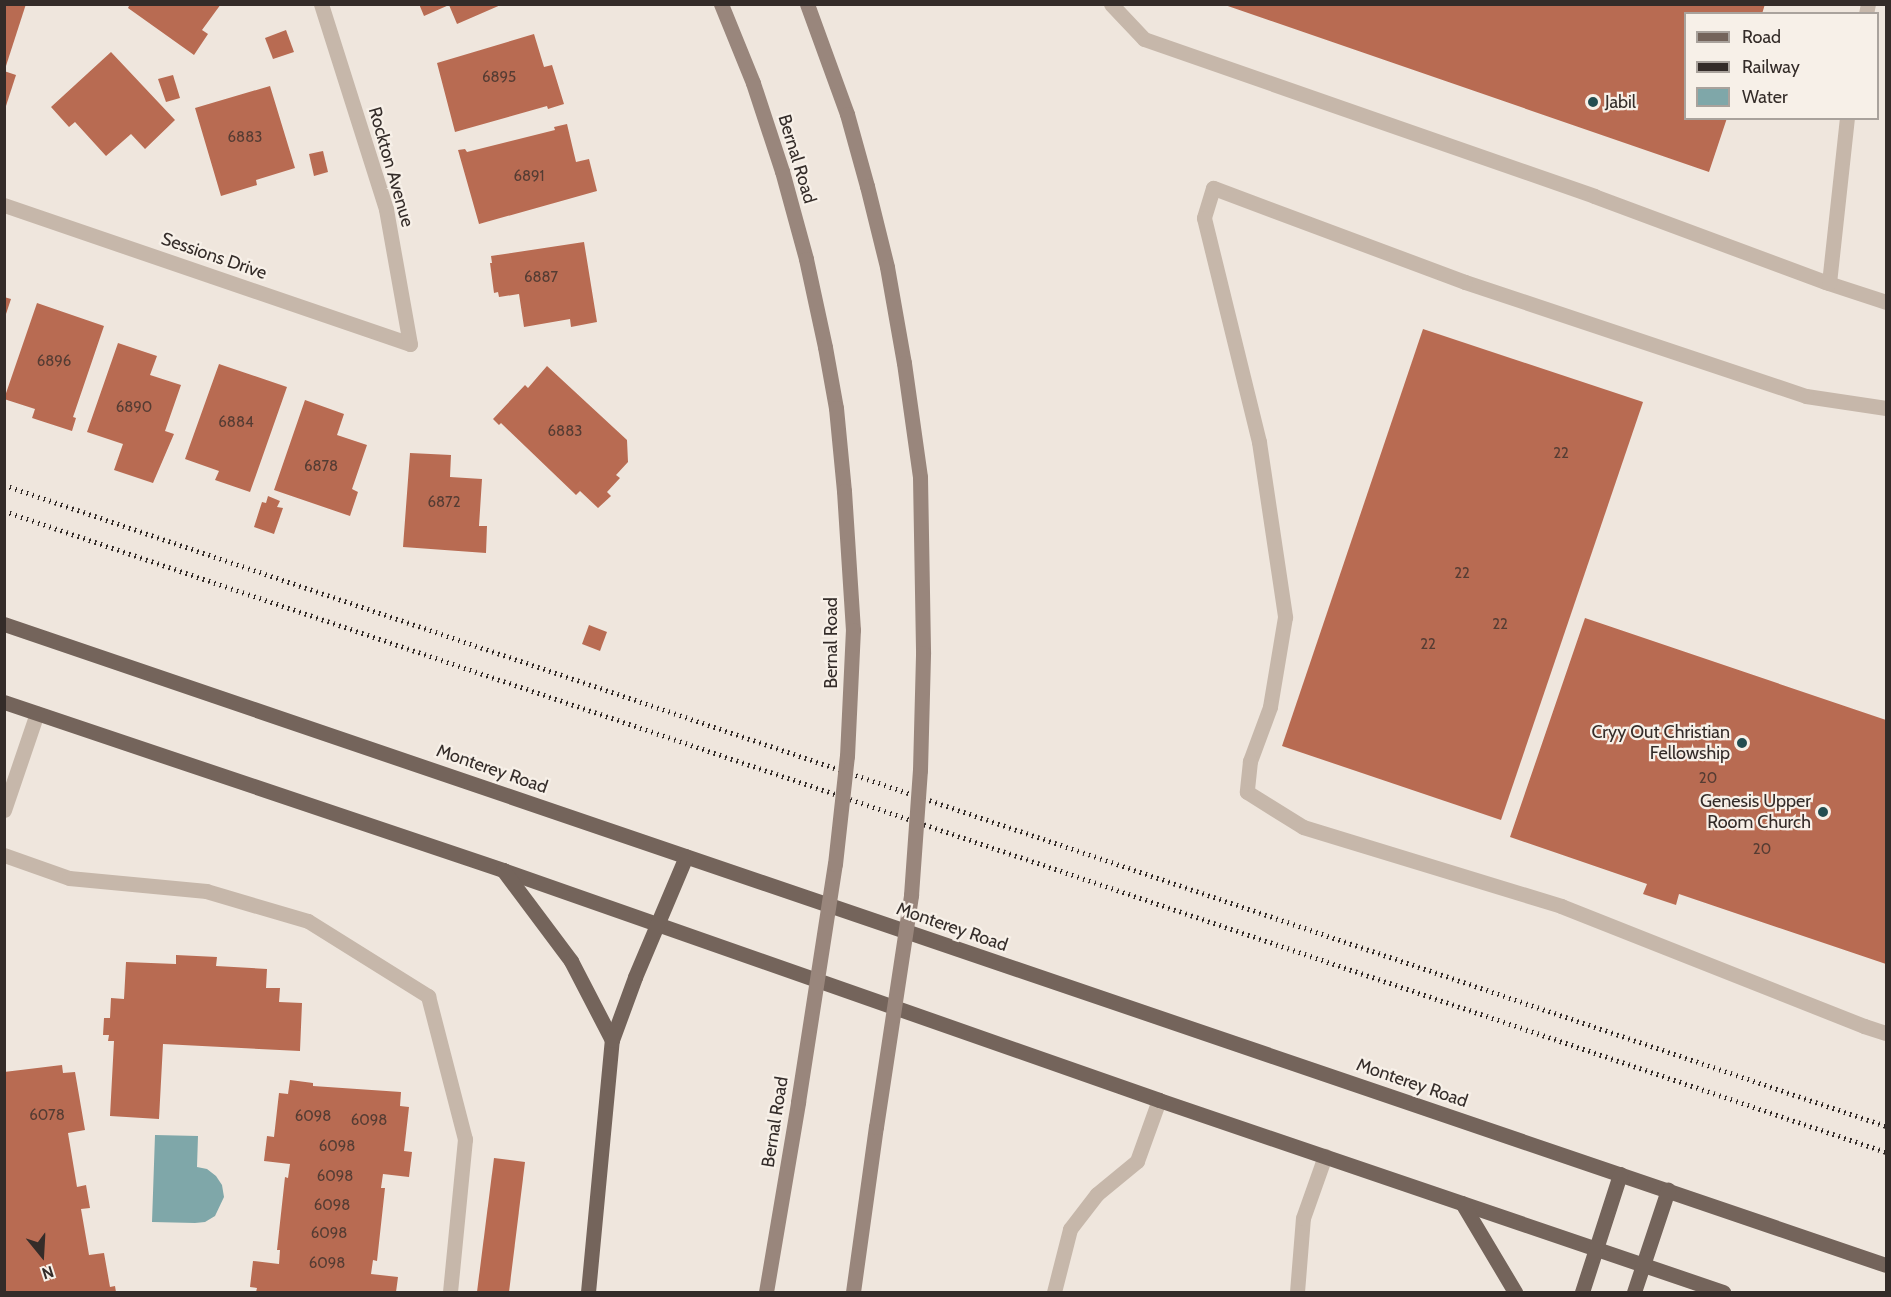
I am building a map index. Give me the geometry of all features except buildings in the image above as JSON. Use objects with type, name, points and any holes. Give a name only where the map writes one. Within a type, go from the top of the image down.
[{"type":"main road","name":"Bernal Road","points":[[721,4],[753,83],[782,171],[806,260],[825,347],[836,408],[853,630],[849,735],[836,853],[766,1293]]},
{"type":"main road","points":[[807,4],[847,114],[887,267],[904,363],[920,477],[923,654],[921,770],[911,895],[853,1293]]},
{"type":"main road","name":"Monterey Road","points":[[4,624],[1887,1264]]},
{"type":"main road","points":[[4,702],[503,870],[1159,1100],[1723,1293]]},
{"type":"main road","points":[[588,1293],[612,1040],[686,856]]},
{"type":"main road","points":[[503,870],[571,961],[612,1040]]},
{"type":"main road","points":[[1582,1293],[1620,1174]]},
{"type":"main road","points":[[1634,1293],[1668,1190]]},
{"type":"main road","points":[[1462,1203],[1515,1293]]},
{"type":"street","name":"Rockton Avenue","points":[[321,4],[386,209],[410,344]]},
{"type":"street","points":[[1111,4],[1144,39],[1594,196],[1829,283],[1887,302]]},
{"type":"street","points":[[1829,283],[1847,120]]},
{"type":"street","points":[[1887,408],[1806,396],[1465,282],[1213,188],[1204,218],[1259,442],[1285,617],[1270,707],[1250,761],[1247,792],[1303,828],[1561,906],[1864,1026],[1887,1033]]},
{"type":"street","name":"Sessions Drive","points":[[4,205],[410,344]]},
{"type":"street","points":[[4,810],[37,713]]},
{"type":"street","points":[[4,855],[69,878],[206,891],[308,921],[428,996],[465,1139],[450,1293]]},
{"type":"street","points":[[1054,1293],[1070,1229],[1097,1194],[1137,1161],[1159,1100]]},
{"type":"street","points":[[1297,1293],[1303,1218],[1325,1156]]},
{"type":"water","points":[[155,1135],[198,1136],[197,1167],[207,1169],[222,1185],[224,1197],[215,1216],[205,1222],[195,1223],[152,1222]]},
{"type":"railway","points":[[4,485],[1886,1126]]},
{"type":"railway","points":[[4,511],[1886,1152]]},
{"type":"place","name":"Jabil","points":[[1593,102]]},
{"type":"place","name":"Cryy Out Christian Fellowship","points":[[1742,743]]},
{"type":"place","name":"Genesis Upper Room Church","points":[[1823,812]]}]
